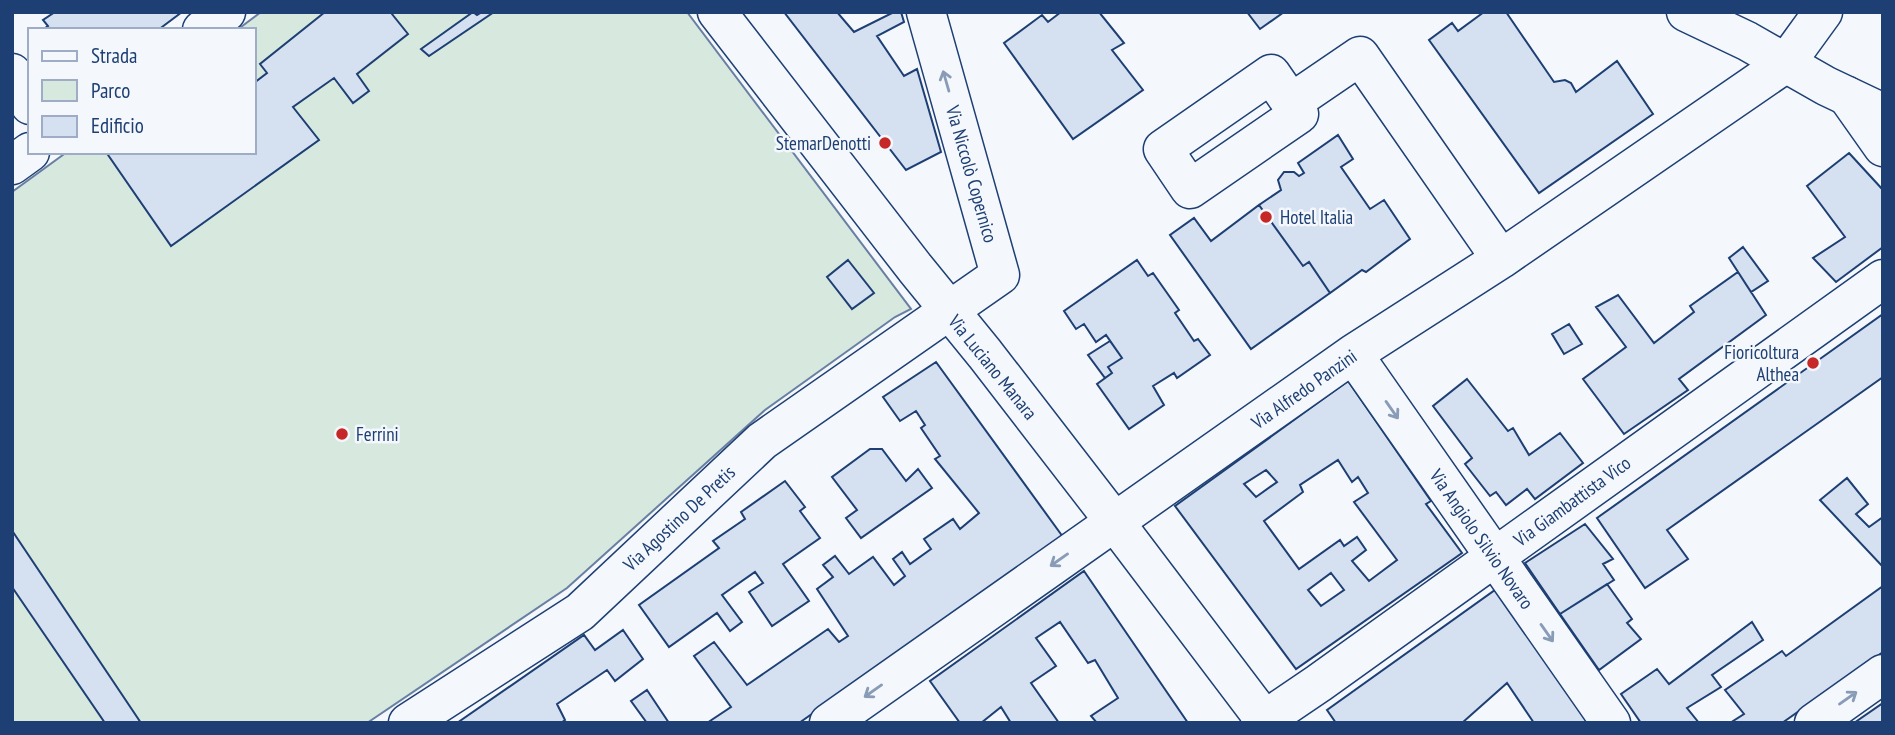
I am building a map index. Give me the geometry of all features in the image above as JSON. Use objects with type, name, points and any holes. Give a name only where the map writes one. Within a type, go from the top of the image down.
[{"type":"street","points":[[205,28],[226,12]]},
{"type":"street","name":"Via Luciano Manara","points":[[717,12],[1114,521],[1264,722]]},
{"type":"street","name":"Via Niccolò Copernico","points":[[926,12],[1000,275],[947,310]]},
{"type":"street","points":[[1686,12],[1883,113]]},
{"type":"street","name":"Via Alfredo Panzini","points":[[829,723],[1353,354],[1501,259],[1786,63],[1823,12]]},
{"type":"street","points":[[1292,103],[1360,56],[1501,259]]},
{"type":"street","points":[[12,74],[28,102]]},
{"type":"street","points":[[1847,96],[1883,147]]},
{"type":"street","points":[[12,165],[28,153]]},
{"type":"street","name":"Via Giambattista Vico","points":[[1264,722],[1883,279]]},
{"type":"street","name":"Via Agostino De Pretis","points":[[408,723],[580,612],[762,441],[947,310]]},
{"type":"street","name":"Via Angiolo Silvio Novaro","points":[[1353,354],[1611,723]]},
{"type":"street","points":[[1814,723],[1883,674]]},
{"type":"green space","points":[[261,12],[687,12],[911,309],[895,317],[765,410],[567,588],[367,723],[12,723],[12,192],[64,154],[256,154],[256,28],[240,28]]},
{"type":"building","points":[[55,12],[182,12],[161,28],[45,28],[48,26],[43,20]]},
{"type":"building","points":[[325,12],[395,12],[392,14],[408,34],[357,74],[369,91],[353,103],[334,78],[293,107],[319,140],[171,246],[107,154],[256,154],[256,81],[267,73],[260,64]]},
{"type":"building","points":[[473,12],[477,15],[494,12],[429,56],[421,49]]},
{"type":"building","points":[[784,12],[837,12],[854,32],[894,12],[901,12],[904,22],[877,36],[904,76],[917,69],[941,152],[906,170]]},
{"type":"building","points":[[1061,12],[1099,12],[1124,43],[1112,50],[1143,90],[1073,139],[1004,43],[1042,15],[1048,22]]},
{"type":"building","points":[[1247,12],[1284,12],[1260,29]]},
{"type":"building","points":[[1484,12],[1506,12],[1554,82],[1565,80],[1571,83],[1576,92],[1617,61],[1653,114],[1539,193],[1429,40],[1452,23],[1458,31]]},
{"type":"building","points":[[1338,135],[1353,159],[1341,167],[1370,209],[1384,200],[1410,239],[1366,272],[1362,270],[1330,293],[1309,262],[1303,266],[1259,205],[1281,190],[1278,180],[1284,172],[1294,172],[1299,176],[1304,173],[1298,163]]},
{"type":"building","points":[[1849,153],[1883,190],[1883,247],[1836,282],[1813,258],[1845,237],[1807,186]]},
{"type":"building","points":[[1259,205],[1303,266],[1309,262],[1330,293],[1251,349],[1170,235],[1194,218],[1211,241]]},
{"type":"building","points":[[1743,247],[1768,281],[1751,292],[1729,258]]},
{"type":"building","points":[[848,260],[874,293],[852,309],[827,277]]},
{"type":"building","points":[[1137,260],[1148,276],[1153,273],[1179,310],[1175,313],[1194,341],[1198,339],[1210,355],[1177,378],[1174,373],[1153,386],[1164,405],[1129,429],[1097,384],[1112,373],[1108,367],[1122,358],[1106,335],[1096,342],[1084,324],[1076,329],[1064,311]]},
{"type":"building","points":[[1738,272],[1766,315],[1679,379],[1688,390],[1624,434],[1583,379],[1626,347],[1596,307],[1618,295],[1654,343],[1694,312],[1690,306]]},
{"type":"building","points":[[1883,314],[1883,377],[1667,530],[1688,559],[1645,588],[1597,518]]},
{"type":"building","points":[[1569,324],[1582,344],[1564,354],[1552,334]]},
{"type":"building","points":[[1110,341],[1122,358],[1108,367],[1112,373],[1105,378],[1088,355]]},
{"type":"building","points":[[936,362],[1063,537],[799,723],[707,723],[731,707],[694,656],[714,642],[747,685],[828,629],[839,642],[848,636],[817,589],[833,577],[823,565],[835,556],[849,574],[873,557],[894,585],[905,576],[893,559],[902,552],[910,564],[931,549],[924,539],[953,519],[960,529],[979,513],[935,459],[940,456],[921,428],[925,425],[916,411],[900,421],[883,397]]},
{"type":"building","points":[[1467,379],[1508,431],[1513,428],[1529,455],[1560,433],[1583,463],[1535,499],[1527,489],[1506,505],[1496,492],[1490,496],[1465,464],[1472,458],[1433,406]]},
{"type":"building","points":[[1348,381],[1431,501],[1426,504],[1462,553],[1296,669],[1175,506]],"holes":[[[1338,460],[1352,482],[1358,477],[1368,493],[1354,502],[1397,560],[1369,581],[1352,561],[1366,550],[1357,537],[1344,546],[1340,540],[1299,569],[1264,521],[1303,492],[1300,485]],[[1266,470],[1277,482],[1256,497],[1244,484]],[[1331,573],[1344,590],[1321,606],[1308,590]]]},
{"type":"building","points":[[870,449],[882,449],[906,481],[918,469],[932,488],[861,538],[846,518],[857,510],[832,477]]},
{"type":"building","points":[[1847,478],[1868,504],[1856,514],[1869,527],[1883,517],[1883,567],[1820,500]]},
{"type":"building","points":[[785,481],[805,507],[800,511],[820,538],[783,564],[809,601],[772,626],[749,592],[763,583],[755,572],[722,595],[742,622],[730,631],[717,613],[669,647],[639,605],[719,548],[713,541],[745,519],[741,512]]},
{"type":"building","points":[[1585,524],[1613,559],[1603,564],[1614,580],[1560,614],[1525,563]]},
{"type":"building","points":[[12,532],[141,723],[105,723],[12,587]]},
{"type":"building","points":[[1084,571],[1188,723],[1097,723],[1091,716],[1118,698],[1095,660],[1088,663],[1060,622],[1036,638],[1056,666],[1031,683],[1059,723],[1011,723],[1001,707],[981,723],[960,723],[930,681]]},
{"type":"building","points":[[1607,584],[1632,619],[1627,623],[1641,639],[1599,670],[1560,614]]},
{"type":"building","points":[[1883,586],[1883,652],[1782,723],[1730,723],[1744,714],[1725,690],[1782,651],[1786,656]]},
{"type":"building","points":[[1495,590],[1589,723],[1534,723],[1507,683],[1462,723],[1336,723],[1327,710]]},
{"type":"building","points":[[1752,622],[1763,640],[1712,675],[1721,687],[1687,708],[1699,723],[1641,723],[1621,694],[1657,669],[1669,684]]},
{"type":"building","points":[[623,630],[643,659],[615,681],[607,670],[557,704],[565,720],[561,723],[457,723],[584,635],[595,650]]},
{"type":"building","points":[[647,690],[669,723],[647,723],[631,701]]},
{"type":"building","points":[[1883,703],[1883,723],[1854,723]]},
{"type":"place","name":"StemarDenotti","points":[[885,143]]},
{"type":"place","name":"Hotel Italia","points":[[1266,217]]},
{"type":"place","name":"Fioricoltura Althea","points":[[1813,363]]},
{"type":"place","name":"Ferrini","points":[[342,434]]}]
